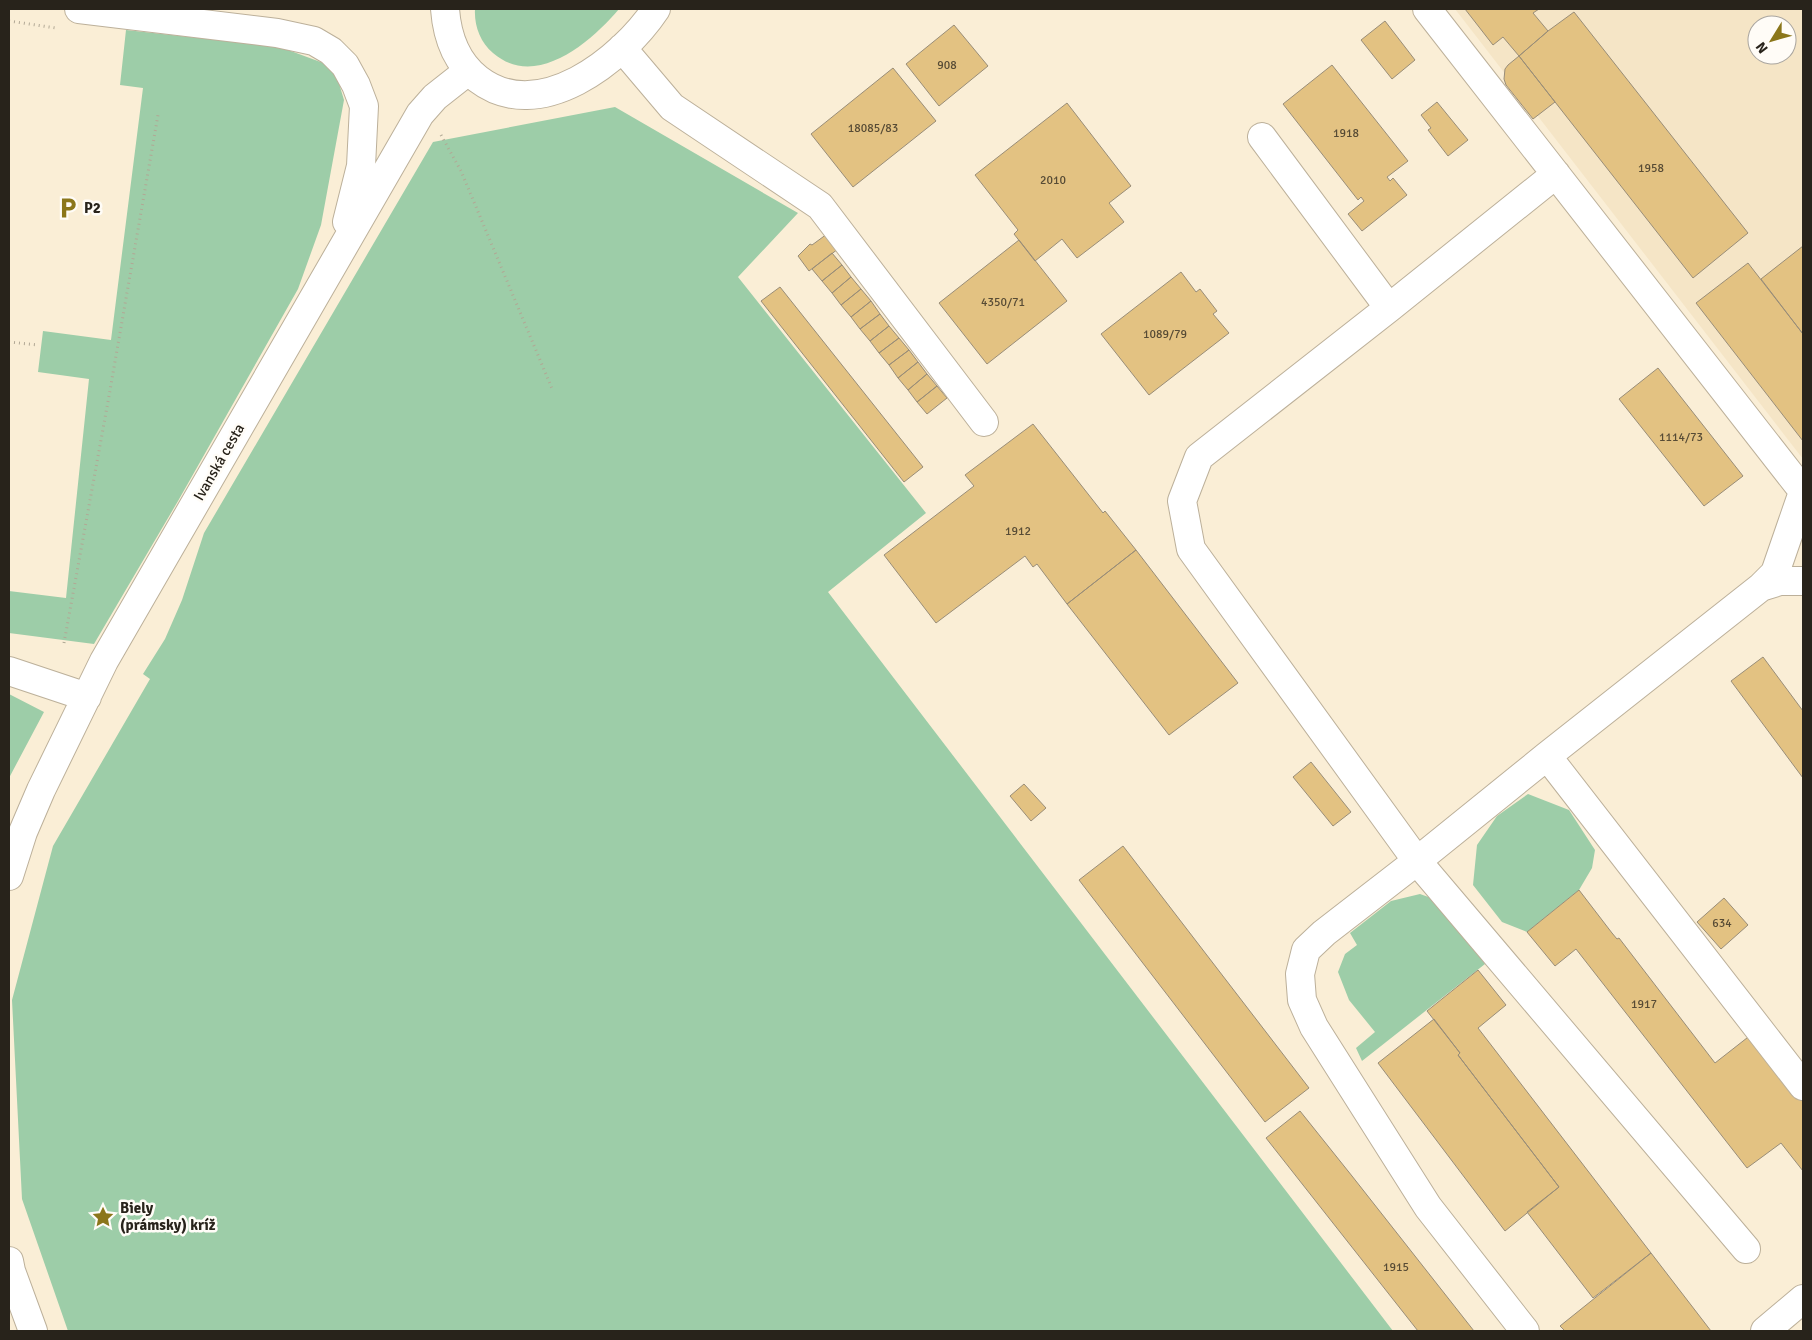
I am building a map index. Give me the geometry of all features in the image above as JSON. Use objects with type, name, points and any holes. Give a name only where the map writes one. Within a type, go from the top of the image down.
[{"type":"street","points":[[79,9],[277,33],[314,41],[331,52],[345,66],[356,85],[364,106],[361,166],[340,253]]},
{"type":"street","points":[[445,9],[451,42],[468,71],[497,90],[511,94],[531,95],[550,92],[588,75],[622,48],[649,20],[656,9]]},
{"type":"street","points":[[1427,9],[1803,491],[1774,573],[1761,587],[1324,933],[1306,950],[1300,974],[1302,1000],[1314,1027],[1428,1207],[1526,1331]]},
{"type":"street","points":[[622,48],[672,107],[820,206],[984,422]]},
{"type":"street","name":"Ivanská cesta","points":[[9,876],[30,816],[104,661],[420,114],[435,97],[468,71]]},
{"type":"street","points":[[1262,137],[1389,308]]},
{"type":"street","points":[[1556,174],[1199,457],[1182,501],[1191,549],[1417,861],[1746,1249]]},
{"type":"street","points":[[1761,587],[1780,581],[1803,581]]},
{"type":"street","points":[[9,671],[86,697]]},
{"type":"street","points":[[1547,756],[1803,1086]]},
{"type":"street","points":[[9,1270],[34,1331]]},
{"type":"street","points":[[1765,1331],[1803,1299]]},
{"type":"path","points":[[420,114],[438,130],[461,171],[552,391]]},
{"type":"path","points":[[64,644],[158,115]]},
{"type":"path","points":[[9,342],[38,345]]},
{"type":"shaded area","points":[[1455,9],[1803,9],[1803,459]]},
{"type":"green space","points":[[475,9],[619,9],[594,35],[562,57],[544,64],[527,66],[510,63],[488,49],[479,33]]},
{"type":"green space","points":[[126,30],[280,47],[334,67],[344,100],[321,225],[298,289],[178,501],[94,644],[9,633],[9,591],[66,598],[89,379],[38,372],[43,331],[111,340],[143,88],[120,85]]},
{"type":"green space","points":[[615,107],[798,213],[738,277],[926,513],[828,592],[1393,1331],[68,1331],[22,1199],[12,1000],[53,846],[150,679],[143,674],[165,639],[182,600],[204,533],[433,142]]},
{"type":"green space","points":[[9,694],[44,712],[9,778]]},
{"type":"green space","points":[[1528,794],[1569,810],[1595,850],[1592,868],[1579,890],[1527,932],[1502,922],[1473,885],[1477,845],[1497,816]]},
{"type":"green space","points":[[1420,894],[1445,903],[1476,944],[1485,964],[1362,1061],[1356,1048],[1375,1032],[1349,1000],[1338,972],[1345,954],[1357,945],[1350,933],[1391,901]]},
{"type":"building","points":[[1465,9],[1539,9],[1533,13],[1548,31],[1519,56],[1503,37],[1493,45]]},
{"type":"building","points":[[1574,12],[1748,233],[1693,278],[1519,56]]},
{"type":"building","points":[[1385,21],[1415,60],[1392,79],[1361,40]]},
{"type":"building","points":[[954,25],[988,66],[939,106],[906,64]]},
{"type":"building","points":[[1519,56],[1555,102],[1533,119],[1506,85],[1504,79],[1505,69]]},
{"type":"building","points":[[1332,65],[1408,161],[1387,177],[1390,181],[1393,178],[1407,195],[1362,231],[1348,214],[1364,201],[1361,197],[1358,200],[1283,104]]},
{"type":"building","points":[[893,68],[936,121],[853,187],[811,134]]},
{"type":"building","points":[[1437,102],[1468,140],[1448,156],[1428,130],[1431,128],[1421,115]]},
{"type":"building","points":[[1067,103],[1131,186],[1109,203],[1124,222],[1077,258],[1062,239],[1035,261],[1014,234],[1018,230],[975,175]]},
{"type":"building","points":[[827,234],[838,249],[809,271],[798,256],[810,244],[812,245]]},
{"type":"building","points":[[1019,240],[1067,301],[987,364],[939,303]]},
{"type":"building","points":[[1803,246],[1803,334],[1761,279]]},
{"type":"building","points":[[832,253],[842,265],[822,281],[812,269]]},
{"type":"building","points":[[1748,263],[1803,334],[1803,441],[1696,303]]},
{"type":"building","points":[[842,265],[851,277],[832,293],[822,281]]},
{"type":"building","points":[[1181,272],[1196,292],[1200,289],[1217,311],[1213,314],[1229,333],[1149,395],[1101,334]]},
{"type":"building","points":[[851,277],[861,289],[841,305],[832,293]]},
{"type":"building","points":[[780,287],[923,467],[904,482],[761,301]]},
{"type":"building","points":[[861,289],[871,301],[851,317],[841,305]]},
{"type":"building","points":[[871,301],[880,314],[860,329],[851,317]]},
{"type":"building","points":[[880,314],[889,326],[870,341],[860,329]]},
{"type":"building","points":[[889,326],[899,338],[879,353],[870,341]]},
{"type":"building","points":[[899,338],[909,350],[889,365],[879,353]]},
{"type":"building","points":[[909,350],[918,362],[898,378],[889,365]]},
{"type":"building","points":[[918,362],[927,374],[908,390],[898,378]]},
{"type":"building","points":[[1658,368],[1743,476],[1704,506],[1619,399]]},
{"type":"building","points":[[927,374],[937,386],[917,402],[908,390]]},
{"type":"building","points":[[937,386],[947,398],[927,414],[917,402]]},
{"type":"building","points":[[1033,424],[1103,513],[1105,511],[1136,550],[1067,604],[1037,564],[1033,567],[1025,556],[936,623],[884,555],[974,486],[965,475]]},
{"type":"building","points":[[1136,550],[1238,683],[1169,735],[1067,604]]},
{"type":"building","points":[[1763,657],[1803,711],[1803,778],[1731,681]]},
{"type":"building","points":[[1311,762],[1351,812],[1333,826],[1293,777]]},
{"type":"building","points":[[1024,784],[1046,808],[1031,821],[1010,796]]},
{"type":"building","points":[[1123,846],[1309,1088],[1265,1122],[1079,880]]},
{"type":"building","points":[[1579,890],[1617,939],[1619,938],[1715,1063],[1752,1034],[1803,1101],[1803,1171],[1781,1143],[1747,1168],[1576,949],[1555,966],[1527,932]]},
{"type":"building","points":[[1724,898],[1748,925],[1721,949],[1697,922]]},
{"type":"building","points":[[1478,970],[1506,1005],[1478,1028],[1651,1253],[1593,1298],[1527,1212],[1559,1187],[1458,1055],[1460,1053],[1427,1011]]},
{"type":"building","points":[[1434,1019],[1460,1053],[1458,1055],[1559,1187],[1505,1231],[1378,1063]]},
{"type":"building","points":[[1300,1111],[1474,1331],[1418,1331],[1266,1138]]},
{"type":"building","points":[[1651,1253],[1711,1331],[1565,1331],[1560,1326]]},
{"type":"place","name":"P2","points":[[68,208]]},
{"type":"place","name":"Biely (prámsky) kríž","points":[[103,1217]]}]
